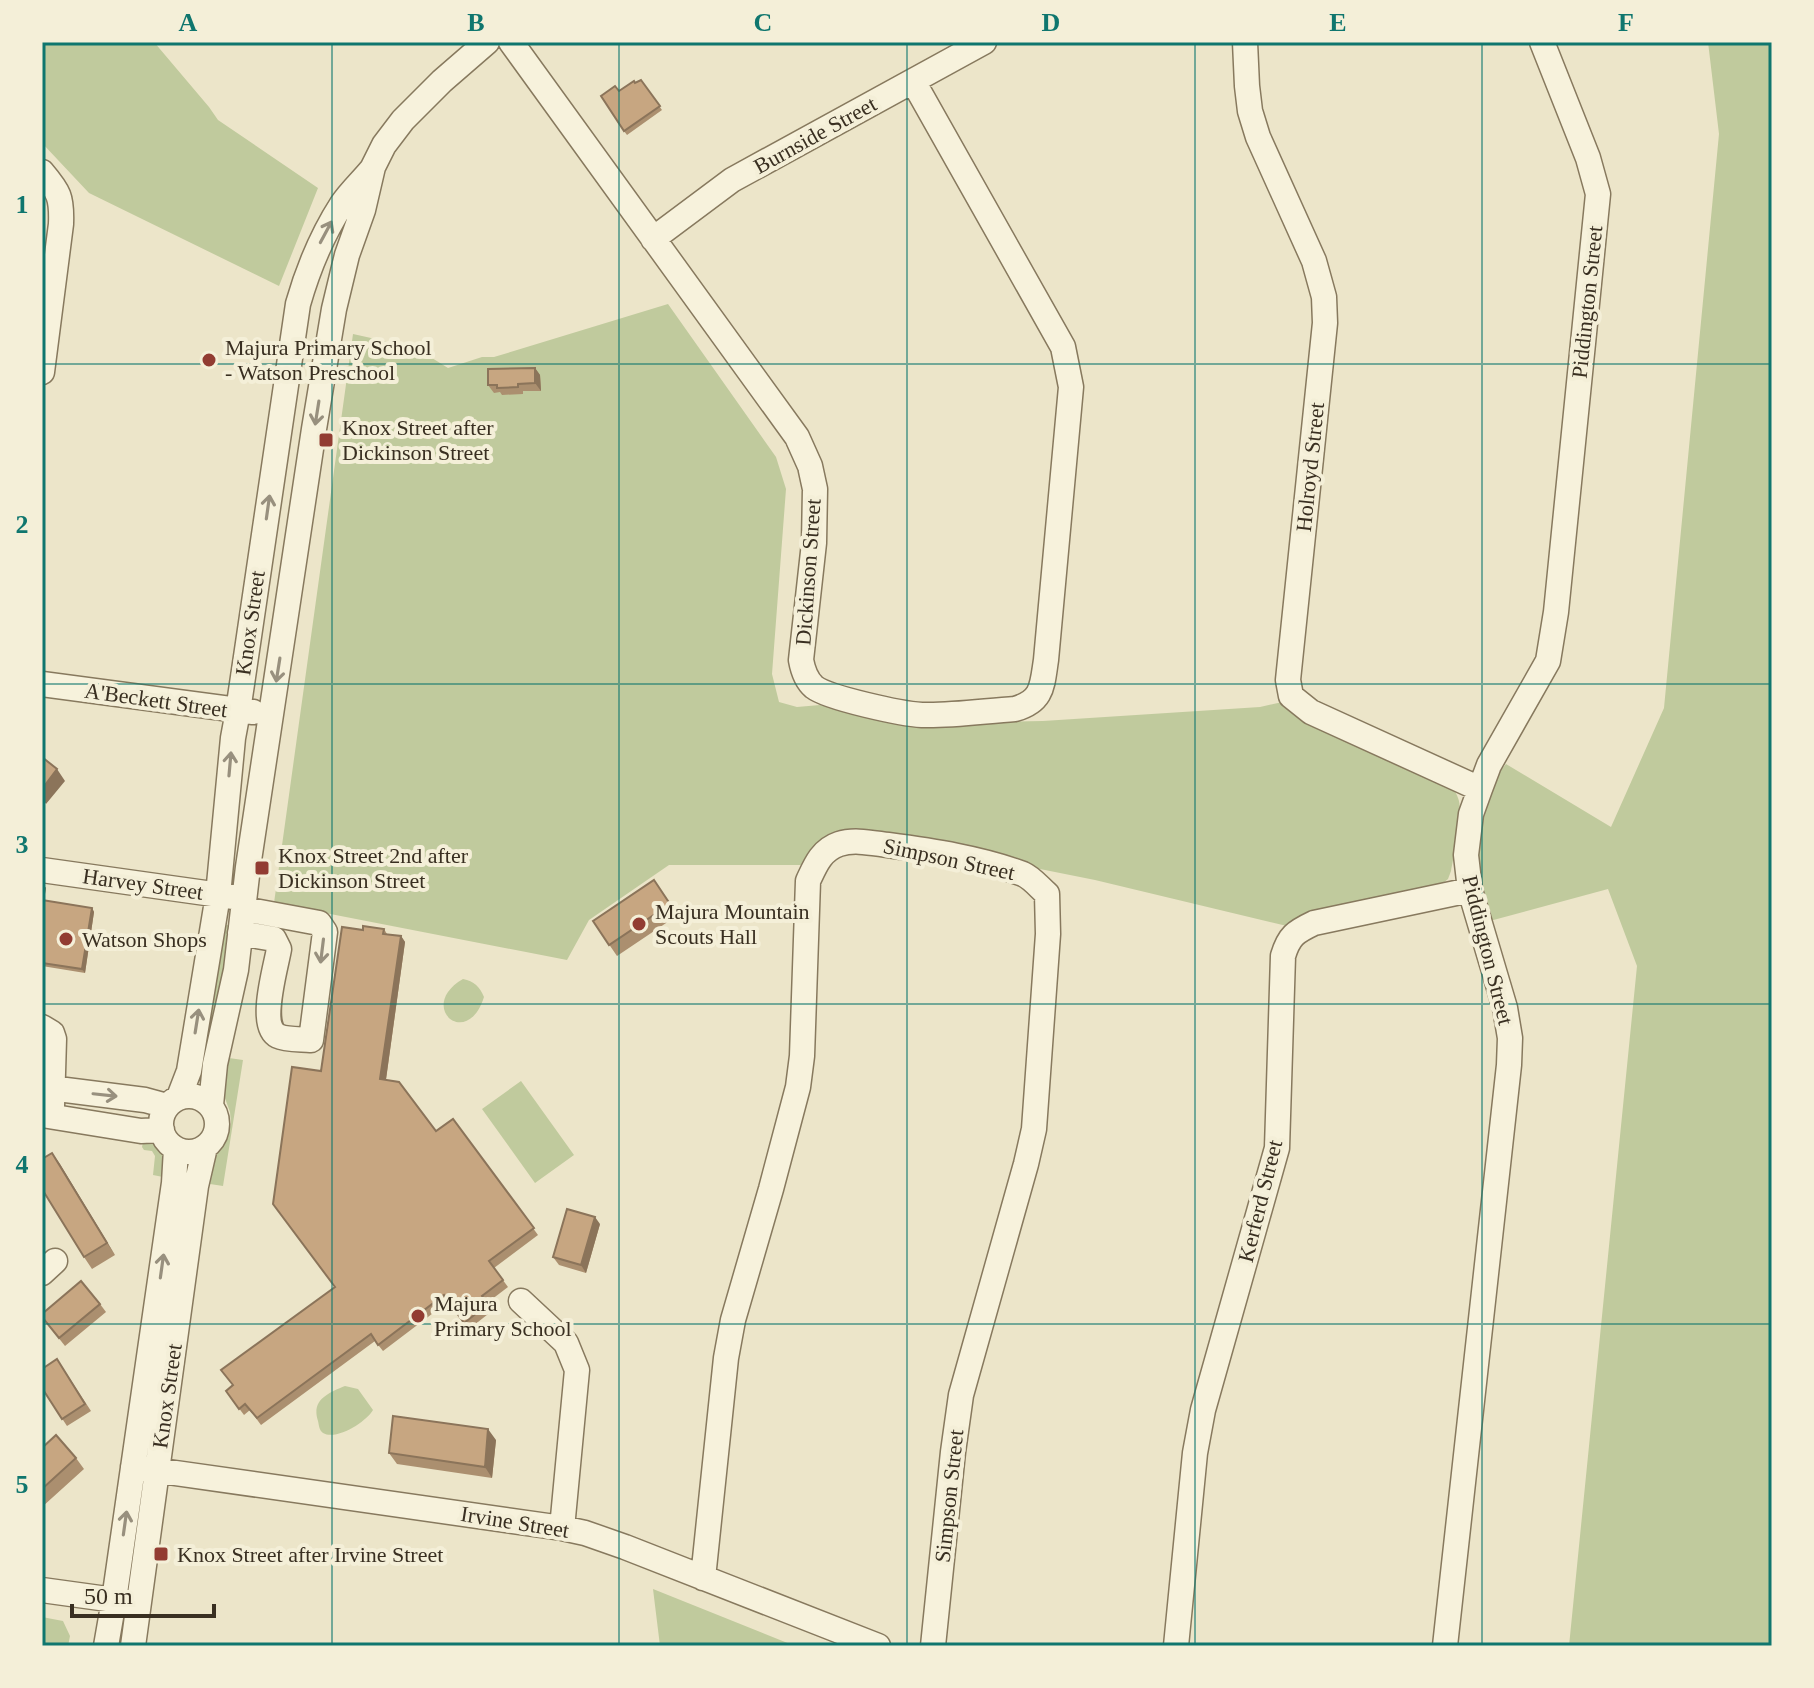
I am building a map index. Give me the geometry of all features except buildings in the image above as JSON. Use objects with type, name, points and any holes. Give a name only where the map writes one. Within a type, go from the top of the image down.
[{"type":"street","name":"Knox Street","points":[[211,1105],[215,1064],[236,970],[271,714],[334,309],[347,255],[363,210],[373,167],[384,145],[403,120],[442,81],[487,42]]},
{"type":"street","name":"Dickinson Street","points":[[511,42],[797,437],[810,466],[815,489],[814,543],[801,660],[803,673],[812,685],[822,692],[879,708],[921,715],[1015,709],[1027,706],[1042,690],[1071,387],[1063,347],[913,81]]},
{"type":"street","name":"Burnside Street","points":[[653,239],[732,180],[984,42]]},
{"type":"street","name":"Holroyd Street","points":[[1245,42],[1250,111],[1258,137],[1314,261],[1324,297],[1325,323],[1288,680],[1291,696],[1311,712],[1480,789]]},
{"type":"street","name":"Piddington Street","points":[[1445,1646],[1510,1051],[1505,1008],[1470,890],[1466,855],[1471,814],[1489,765],[1548,661],[1556,612],[1598,194],[1588,158],[1542,42]]},
{"type":"street","name":"Knox Street","points":[[173,1101],[189,1071],[218,895],[233,738],[298,304],[322,239],[343,201],[373,167]]},
{"type":"street","points":[[42,172],[60,195],[62,207],[42,372]]},
{"type":"street","name":"A'Beckett Street","points":[[42,684],[271,714]]},
{"type":"street","name":"Simpson Street","points":[[703,1578],[726,1358],[733,1320],[798,1087],[802,1056],[808,881],[819,858],[829,849],[850,842],[935,852],[993,865],[1027,876],[1047,894],[1048,934],[1034,1129],[961,1395],[933,1646]]},
{"type":"street","name":"Harvey Street","points":[[42,870],[218,895],[319,923],[325,932],[311,1040],[278,1036],[270,1027],[267,1016],[279,949],[274,939],[240,933]]},
{"type":"street","name":"Kerferd Street","points":[[1176,1646],[1195,1453],[1203,1410],[1277,1148],[1283,956],[1288,941],[1298,931],[1314,923],[1470,890]]},
{"type":"street","points":[[42,1027],[52,1033],[54,1039],[48,1088],[47,1116],[141,1131],[169,1139],[189,1152],[205,1147],[217,1129],[217,1116],[211,1105],[195,1096],[173,1101],[145,1100],[48,1088]]},
{"type":"street","points":[[169,1139],[162,1115],[173,1101]]},
{"type":"street","name":"Knox Street","points":[[133,1646],[139,1604],[145,1468],[174,1183],[169,1139]]},
{"type":"street","name":"Knox Street","points":[[106,1646],[145,1468],[205,1147]]},
{"type":"street","points":[[521,1301],[566,1343],[577,1370],[562,1528]]},
{"type":"street","name":"Irvine Street","points":[[145,1468],[562,1528],[615,1543],[878,1646]]},
{"type":"street","points":[[42,1590],[139,1604]]},
{"type":"green space","points":[[42,42],[154,42],[218,120],[318,188],[279,286],[89,193],[42,143]]},
{"type":"green space","points":[[1708,42],[1772,42],[1772,1646],[1569,1646],[1637,966],[1608,889],[1486,922],[1473,869],[1488,786],[1506,764],[1611,827],[1664,708],[1719,134]]},
{"type":"green space","points":[[668,304],[776,457],[786,489],[772,674],[779,702],[797,707],[820,705],[910,723],[1043,721],[1260,707],[1287,701],[1298,717],[1453,789],[1460,804],[1460,813],[1448,879],[1442,884],[1287,926],[1095,880],[838,834],[804,865],[669,865],[589,920],[567,960],[274,903],[353,334],[416,348],[448,368]]},
{"type":"green space","points":[[220,925],[231,925],[215,1037],[203,1036]]},
{"type":"green space","points":[[463,979],[476,985],[484,997],[476,1013],[467,1021],[457,1022],[445,1011],[444,1001],[450,990]]},
{"type":"green space","points":[[222,1057],[243,1060],[223,1186],[210,1184],[216,1156],[231,1123],[222,1090]]},
{"type":"green space","points":[[521,1081],[574,1155],[535,1183],[482,1109]]},
{"type":"green space","points":[[151,1137],[165,1155],[168,1178],[153,1175],[155,1156],[152,1151],[142,1147],[144,1138]]},
{"type":"green space","points":[[345,1386],[358,1389],[373,1410],[358,1424],[343,1432],[323,1433],[316,1414],[319,1403],[322,1398]]},
{"type":"green space","points":[[653,1589],[795,1646],[660,1646]]},
{"type":"green space","points":[[42,1617],[63,1621],[70,1636],[68,1646],[42,1646]]},
{"type":"place","name":"Majura Primary School - Watson Preschool","points":[[209,360]]},
{"type":"place","name":"Knox Street after Dickinson Street","points":[[326,440]]},
{"type":"place","name":"Knox Street 2nd after Dickinson Street","points":[[262,868]]},
{"type":"place","name":"Majura Mountain Scouts Hall","points":[[639,924]]},
{"type":"place","name":"Watson Shops","points":[[66,939]]},
{"type":"place","name":"Majura Primary School","points":[[418,1316]]},
{"type":"place","name":"Knox Street after Irvine Street","points":[[161,1554]]}]
